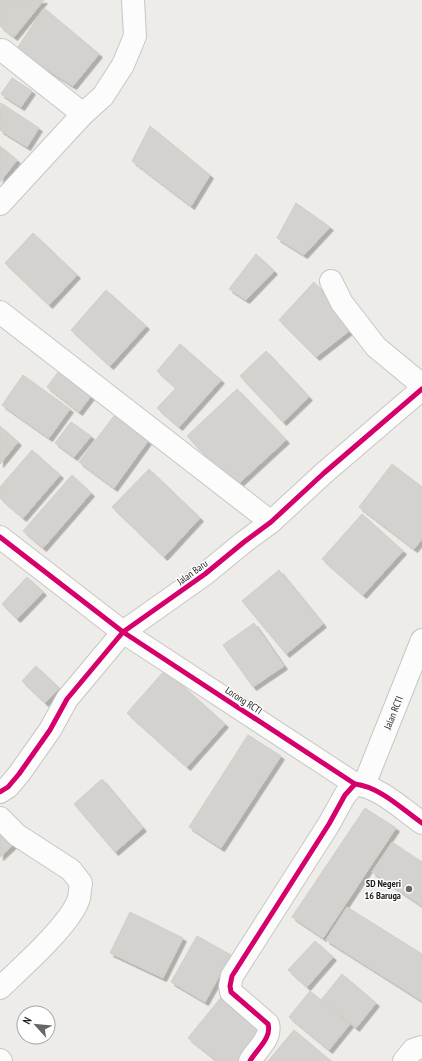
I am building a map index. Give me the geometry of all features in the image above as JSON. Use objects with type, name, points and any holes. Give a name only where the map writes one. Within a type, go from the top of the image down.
[{"type":"street","points":[[0,204],[83,114],[103,96],[123,65],[135,36],[132,0]]},
{"type":"street","points":[[2,50],[83,114]]},
{"type":"street","points":[[331,281],[342,303],[376,347],[422,385]]},
{"type":"street","points":[[0,312],[271,522]]},
{"type":"street","name":"Jalan Baru","points":[[0,792],[19,774],[50,730],[67,699],[123,632],[205,574],[271,522],[324,473],[422,389]]},
{"type":"street","name":"Lorong RCTI","points":[[0,537],[123,632],[360,784],[391,800],[422,823]]},
{"type":"street","name":"Jalan RCTI","points":[[250,1061],[269,1037],[270,1030],[268,1024],[231,992],[230,986],[232,976],[329,824],[345,795],[360,784],[422,640]]},
{"type":"street","points":[[0,818],[17,835],[71,870],[81,883],[79,899],[68,918],[26,964],[0,988]]},
{"type":"street","points":[[404,1061],[413,1050],[422,1047]]},
{"type":"building","points":[[0,0],[44,0],[14,37],[0,26]]},
{"type":"building","points":[[44,8],[99,54],[73,86],[16,50]]},
{"type":"building","points":[[12,78],[32,91],[21,107],[1,94]]},
{"type":"building","points":[[1,103],[39,128],[27,147],[0,130]]},
{"type":"building","points":[[150,126],[210,175],[191,206],[132,161]]},
{"type":"building","points":[[0,146],[17,160],[0,182]]},
{"type":"building","points":[[296,203],[330,227],[304,255],[277,238]]},
{"type":"building","points":[[33,233],[77,275],[49,305],[5,263]]},
{"type":"building","points":[[256,254],[274,271],[246,300],[229,289]]},
{"type":"building","points":[[314,282],[353,328],[316,357],[279,320]]},
{"type":"building","points":[[106,290],[146,326],[110,366],[71,330]]},
{"type":"building","points":[[180,344],[221,380],[179,427],[157,408],[176,388],[157,371]]},
{"type":"building","points":[[266,351],[309,397],[283,422],[240,376]]},
{"type":"building","points":[[62,367],[94,392],[79,412],[47,387]]},
{"type":"building","points":[[23,375],[70,409],[49,438],[2,405]]},
{"type":"building","points":[[237,389],[286,440],[235,487],[187,436]]},
{"type":"building","points":[[114,416],[148,441],[114,488],[79,462]]},
{"type":"building","points":[[71,422],[91,436],[74,457],[55,443]]},
{"type":"building","points":[[0,426],[18,442],[0,464]]},
{"type":"building","points":[[32,450],[60,475],[23,518],[0,498],[0,487]]},
{"type":"building","points":[[392,464],[422,487],[422,539],[414,549],[359,507]]},
{"type":"building","points":[[149,469],[200,518],[164,557],[112,507]]},
{"type":"building","points":[[72,475],[91,493],[43,548],[23,531]]},
{"type":"building","points":[[362,514],[403,551],[363,595],[322,559]]},
{"type":"building","points":[[279,570],[323,624],[286,654],[242,601]]},
{"type":"building","points":[[27,577],[43,592],[17,619],[2,604]]},
{"type":"building","points":[[254,623],[284,666],[253,687],[223,645]]},
{"type":"building","points":[[36,666],[59,688],[45,703],[22,681]]},
{"type":"building","points":[[165,670],[225,724],[187,767],[127,713]]},
{"type":"building","points":[[248,735],[281,756],[221,848],[189,827]]},
{"type":"building","points":[[102,779],[143,828],[115,852],[74,804]]},
{"type":"building","points":[[365,808],[396,828],[323,938],[292,917]]},
{"type":"building","points":[[0,831],[13,845],[0,857]]},
{"type":"building","name":"SD Negeri 16 Baruga","points":[[392,842],[422,862],[422,906],[372,872]]},
{"type":"building","points":[[347,907],[422,954],[422,1001],[326,940]]},
{"type":"building","points":[[130,912],[183,938],[163,978],[110,953]]},
{"type":"building","points":[[197,936],[231,955],[205,1002],[171,982]]},
{"type":"building","points":[[315,941],[333,957],[307,987],[288,970]]},
{"type":"building","points":[[342,974],[376,1003],[356,1028],[321,1000]]},
{"type":"building","points":[[310,991],[350,1024],[329,1050],[289,1017]]},
{"type":"building","points":[[223,995],[267,1030],[241,1061],[217,1061],[188,1038]]},
{"type":"building","points":[[294,1030],[331,1061],[268,1061]]},
{"type":"cycle path","points":[[0,792],[8,787],[19,774],[50,730],[67,699],[123,632],[205,574],[271,522],[324,473],[422,389]]},
{"type":"cycle path","points":[[0,537],[123,632],[355,784]]},
{"type":"cycle path","points":[[250,1061],[266,1039],[269,1029],[268,1024],[231,992],[230,986],[232,976],[329,824],[345,795],[355,784],[373,789],[390,799],[422,823]]},
{"type":"place","name":"SD Negeri 16 Baruga","points":[[409,889]]}]
